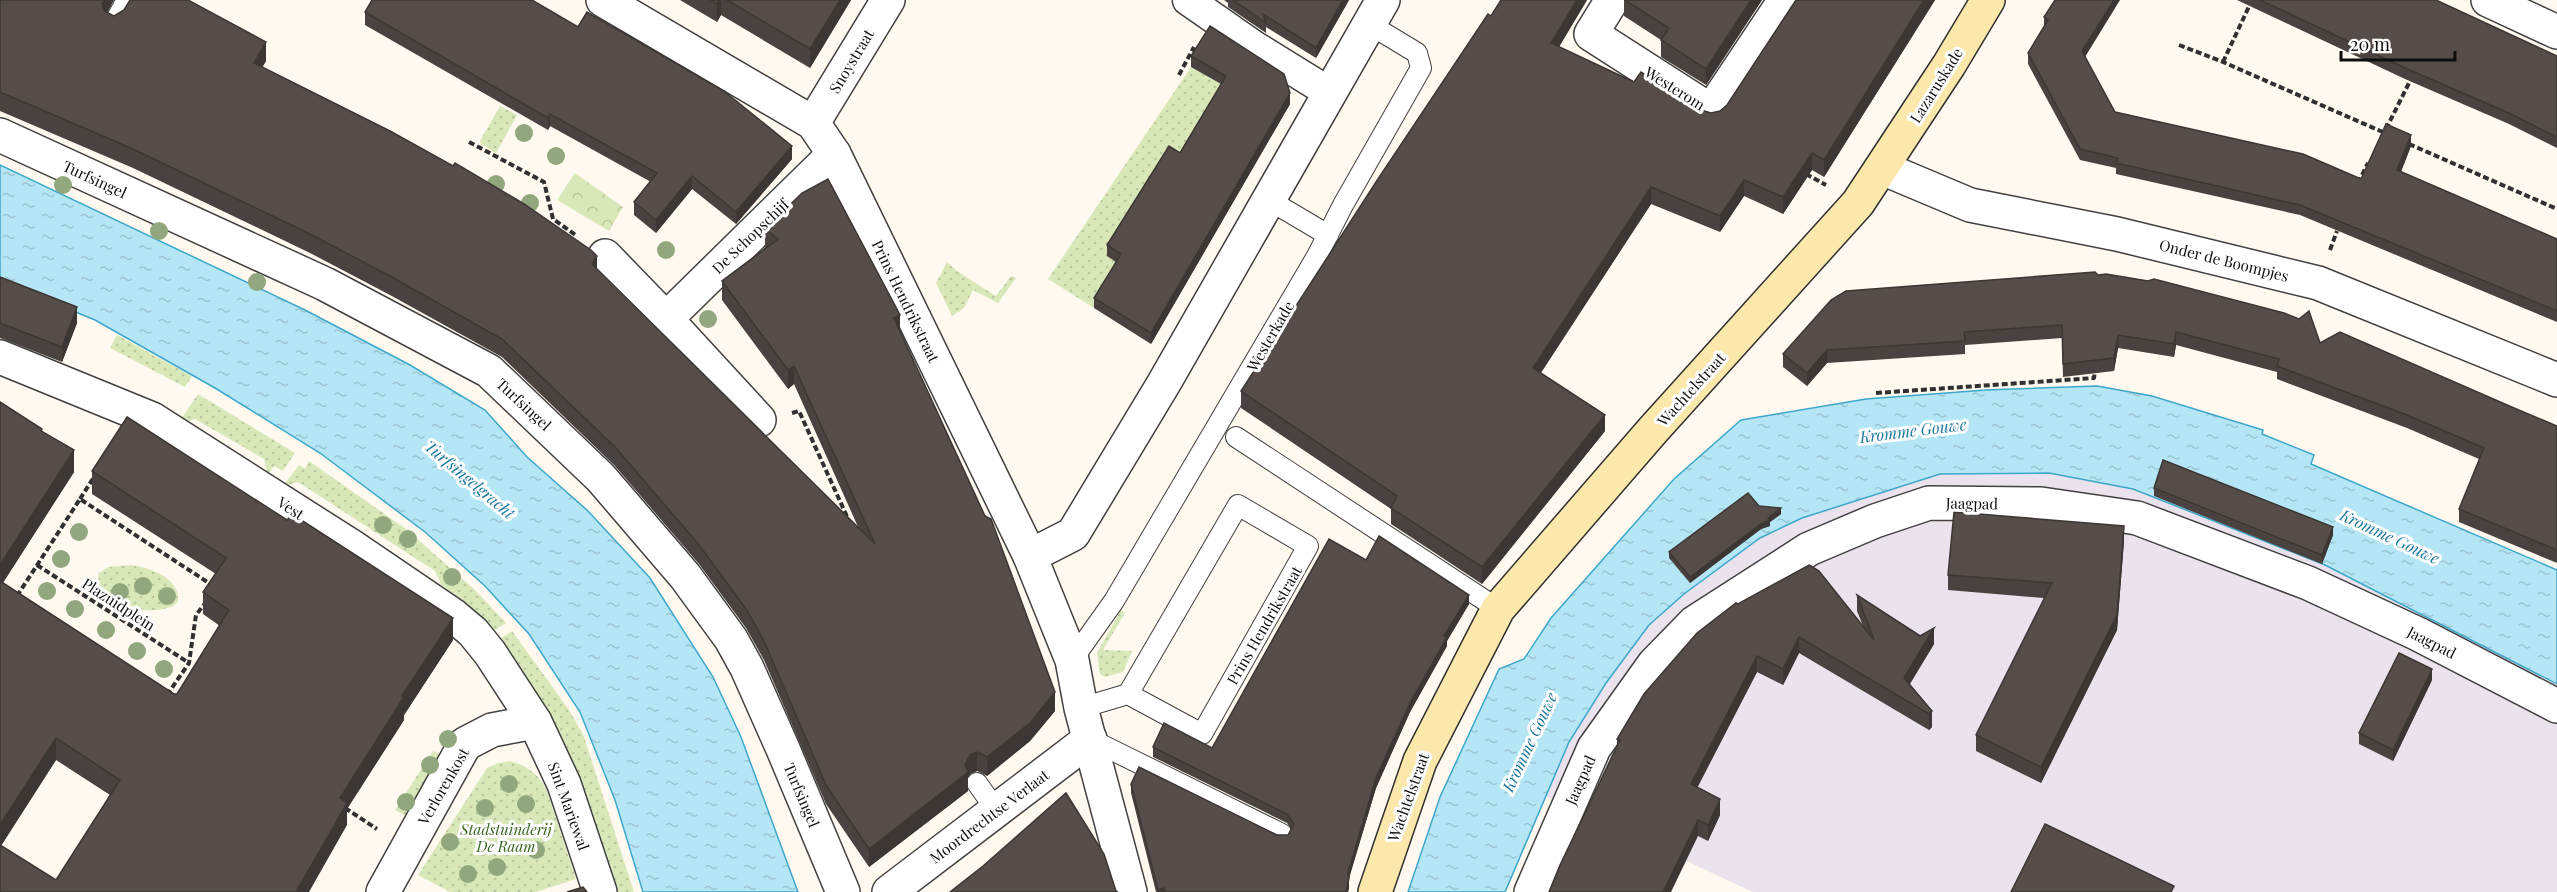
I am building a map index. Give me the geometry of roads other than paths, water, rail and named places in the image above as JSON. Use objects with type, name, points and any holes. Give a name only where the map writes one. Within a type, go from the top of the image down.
[{"type":"main road","name":"Lazaruskade","points":[[1882,168],[1988,0]]},
{"type":"main road","name":"Wachtelstraat","points":[[1375,892],[1420,761],[1498,609],[1653,430],[1858,203],[1882,168]]},
{"type":"street","name":"Prins Hendrikstraat","points":[[603,0],[813,123],[834,154],[1030,556],[1072,660],[1081,708],[1130,892]]},
{"type":"street","name":"Snoystraat","points":[[813,123],[888,0]]},
{"type":"street","points":[[1188,0],[1254,46],[1330,93]]},
{"type":"street","name":"Westerom","points":[[1612,0],[1591,34],[1711,111],[1785,0]]},
{"type":"street","points":[[2488,0],[2557,33]]},
{"type":"street","name":"Westerkade","points":[[1030,556],[1073,534],[1164,383],[1376,12]]},
{"type":"street","name":"Turfsingel","points":[[0,135],[325,284],[489,371],[608,486],[685,576],[731,639],[747,668],[783,749],[843,892]]},
{"type":"street","name":"De Schopschijf","points":[[666,319],[834,154]]},
{"type":"street","name":"Onder de Boompjes","points":[[1882,168],[1970,205],[2117,234],[2318,283],[2557,380]]},
{"type":"street","points":[[605,256],[759,420]]},
{"type":"street","name":"Vest","points":[[0,357],[152,419],[296,510],[445,609],[473,632],[490,653],[535,722]]},
{"type":"street","name":"Jaagpad","points":[[1531,892],[1594,748],[1654,664],[1694,623],[1809,549],[1875,521],[1929,503],[2041,504],[2136,518],[2308,583],[2418,634],[2557,706]]},
{"type":"street","name":"Verlorenkost","points":[[383,892],[465,744],[492,730],[535,722]]},
{"type":"street","name":"Sint Mariewal","points":[[535,722],[564,784],[600,892]]},
{"type":"street","name":"Moordrechtse Verlaat","points":[[889,892],[1090,739]]},
{"type":"lane","points":[[114,23],[126,0]]},
{"type":"lane","name":"Westerkade","points":[[1072,660],[1114,602],[1328,235],[1342,205],[1421,68],[1417,53],[1376,12]]},
{"type":"lane","points":[[1269,200],[1328,235]]},
{"type":"lane","points":[[1236,437],[1498,609]]},
{"type":"lane","name":"Prins Hendrikstraat","points":[[1238,505],[1308,546],[1202,734],[1128,694],[1238,505]]},
{"type":"lane","points":[[1081,708],[1128,694]]},
{"type":"lane","points":[[1090,739],[1282,834]]},
{"type":"lane","points":[[977,783],[996,810]]},
{"type":"water","name":"Turfsingelgracht","points":[[0,165],[305,310],[410,365],[485,410],[527,457],[588,511],[650,578],[713,677],[741,737],[798,892],[643,892],[615,800],[580,712],[529,634],[485,586],[425,532],[320,453],[215,388],[95,320],[0,281]]},
{"type":"water","name":"Kromme Gouwe","points":[[2097,386],[2152,396],[2263,430],[2262,434],[2314,455],[2311,464],[2557,570],[2557,684],[2325,565],[2133,489],[2049,473],[1940,474],[1802,518],[1760,538],[1684,594],[1649,625],[1606,683],[1569,742],[1505,892],[1408,892],[1440,797],[1499,669],[1524,659],[1551,618],[1674,479],[1741,420],[1866,399],[1986,390]]},
{"type":"park label","name":"Stadstuinderij De Raam","points":[[506,838]]}]
